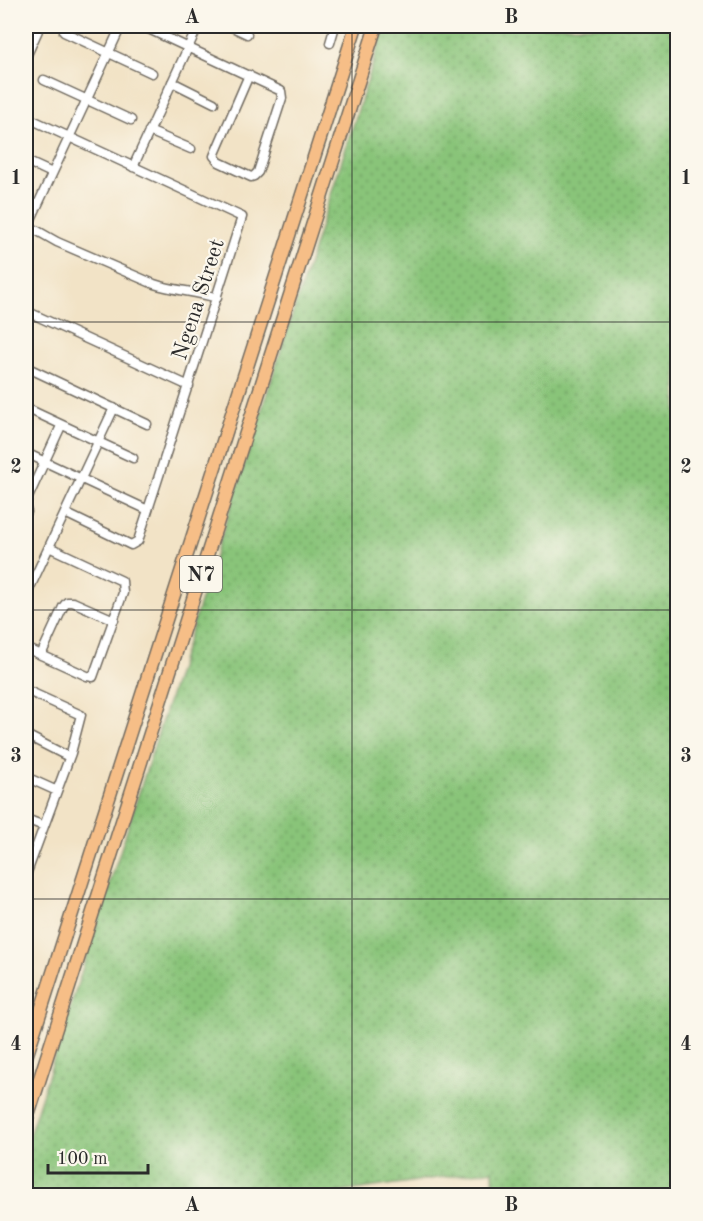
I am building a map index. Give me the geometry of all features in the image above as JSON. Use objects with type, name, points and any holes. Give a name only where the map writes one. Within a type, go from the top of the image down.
[{"type":"highway","name":"N7","points":[[26,1057],[356,26]]},
{"type":"highway","name":"N7","points":[[26,1122],[376,26]]},
{"type":"street","points":[[121,26],[26,227],[170,290],[196,291],[216,298]]},
{"type":"street","points":[[142,26],[249,75],[279,90],[283,96],[258,172],[254,176],[248,176],[214,158],[249,75]]},
{"type":"street","points":[[133,167],[198,26]]},
{"type":"street","points":[[230,26],[247,34]]},
{"type":"street","points":[[330,44],[335,26]]},
{"type":"street","points":[[26,57],[36,27]]},
{"type":"street","points":[[64,32],[152,73]]},
{"type":"street","points":[[44,80],[131,120]]},
{"type":"street","points":[[172,82],[214,103]]},
{"type":"street","name":"Ngena Street","points":[[26,117],[242,217],[140,537],[136,543],[131,545],[65,513]]},
{"type":"street","points":[[149,131],[191,149]]},
{"type":"street","points":[[26,161],[52,173]]},
{"type":"street","points":[[26,324],[28,312],[189,386]]},
{"type":"street","points":[[26,367],[147,423]]},
{"type":"street","points":[[26,408],[134,458]]},
{"type":"street","points":[[26,596],[114,408]]},
{"type":"street","points":[[26,508],[62,426]]},
{"type":"street","points":[[26,453],[148,510]]},
{"type":"street","points":[[26,648],[93,677],[124,589],[122,581],[49,548]]},
{"type":"street","points":[[41,655],[67,602],[73,602],[114,620]]},
{"type":"street","points":[[26,690],[81,715],[69,757],[26,871]]},
{"type":"street","points":[[26,735],[69,757]]},
{"type":"street","points":[[26,777],[57,791]]},
{"type":"street","points":[[26,819],[44,826]]},
{"type":"green space","points":[[385,26],[677,26],[677,1195],[494,1195],[493,1170],[330,1195],[26,1196],[26,1145]]}]
